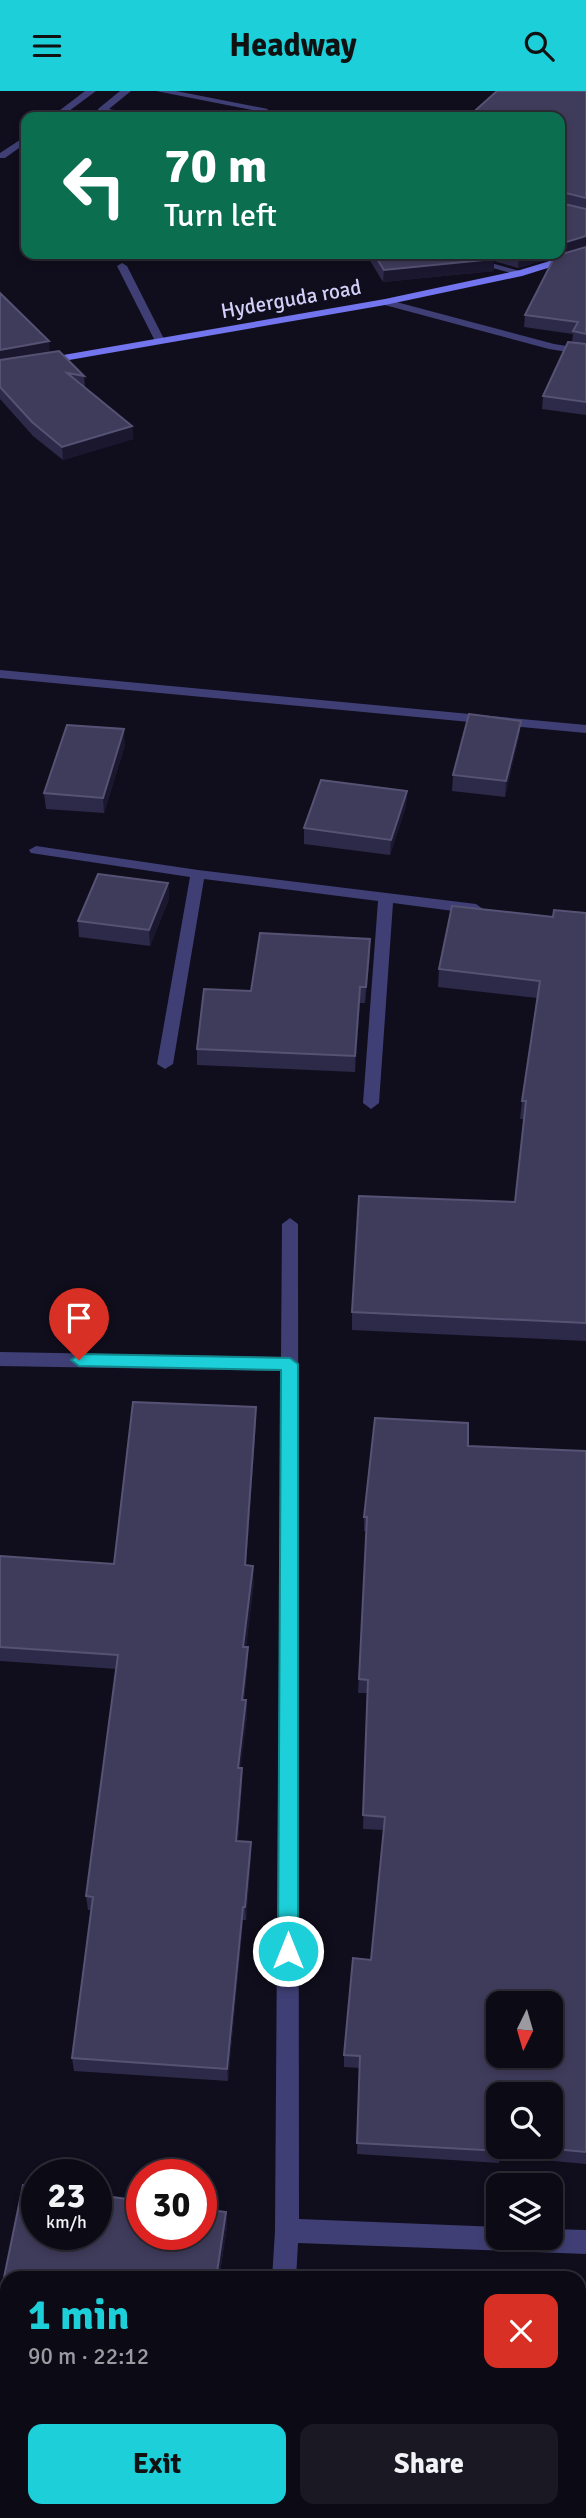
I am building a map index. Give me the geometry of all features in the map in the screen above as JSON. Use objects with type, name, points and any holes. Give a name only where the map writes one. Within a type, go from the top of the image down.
[{"type":"street","points":[[62,112],[91,91]]},
{"type":"street","points":[[109,112],[102,111],[127,91]]},
{"type":"street","points":[[161,91],[263,109],[261,112]]},
{"type":"street","points":[[80,99],[110,104]]},
{"type":"street","points":[[2,156],[21,143]]},
{"type":"street","name":"Hyderguda road","points":[[0,369],[385,302],[522,273],[586,253]]},
{"type":"street","points":[[467,259],[522,273]]},
{"type":"street","points":[[122,266],[160,341]]},
{"type":"street","points":[[385,302],[553,347],[586,352]]},
{"type":"street","points":[[0,674],[586,729]]},
{"type":"street","points":[[36,850],[493,912]]},
{"type":"street","points":[[166,1064],[198,874]]},
{"type":"street","points":[[371,1103],[386,897]]},
{"type":"street","points":[[285,2271],[288,2231],[290,1224]]},
{"type":"street","points":[[0,1359],[290,1364]]},
{"type":"street","points":[[288,2231],[586,2242]]},
{"type":"building","points":[[497,91],[586,91],[586,198],[565,193],[565,112],[474,112]]},
{"type":"building","points":[[565,204],[586,209],[586,236],[565,242]]},
{"type":"building","points":[[586,247],[586,334],[573,331],[578,322],[525,315],[553,259],[565,259],[565,253]]},
{"type":"building","points":[[377,259],[494,259],[384,270]]},
{"type":"building","points":[[0,293],[49,341],[0,350]]},
{"type":"building","points":[[568,342],[586,344],[586,402],[543,396]]},
{"type":"building","points":[[59,351],[84,376],[67,373],[132,426],[62,447],[32,422],[0,387],[0,360]]},
{"type":"building","points":[[469,714],[521,721],[506,781],[453,775]]},
{"type":"building","points":[[67,725],[124,729],[103,798],[44,793]]},
{"type":"building","points":[[321,780],[407,791],[391,840],[304,828]]},
{"type":"building","points":[[98,874],[168,883],[149,930],[78,921]]},
{"type":"building","points":[[452,906],[553,917],[554,910],[586,913],[586,1323],[352,1312],[359,1196],[515,1202],[526,1101],[522,1101],[540,981],[439,969]]},
{"type":"building","points":[[260,933],[370,939],[366,987],[360,987],[355,1056],[197,1049],[204,989],[251,991]]},
{"type":"building","points":[[133,1402],[256,1407],[245,1565],[253,1566],[243,1647],[248,1647],[242,1700],[246,1700],[238,1768],[242,1768],[236,1841],[251,1842],[227,2069],[72,2058],[93,1897],[86,1896],[118,1655],[0,1647],[0,1556],[114,1564]]},
{"type":"building","points":[[375,1418],[468,1423],[468,1446],[586,1451],[586,2152],[563,2150],[563,2082],[486,2082],[486,2150],[357,2143],[360,2056],[344,2055],[353,1958],[371,1960],[385,1817],[363,1815],[368,1680],[359,1679],[367,1517],[364,1517]]},
{"type":"building","points":[[21,2195],[21,2250],[112,2250],[112,2197],[126,2199],[126,2250],[217,2250],[217,2211],[226,2212],[217,2271],[5,2271]]},
{"type":"route","points":[[79,1360],[290,1364],[288,1951]]}]
